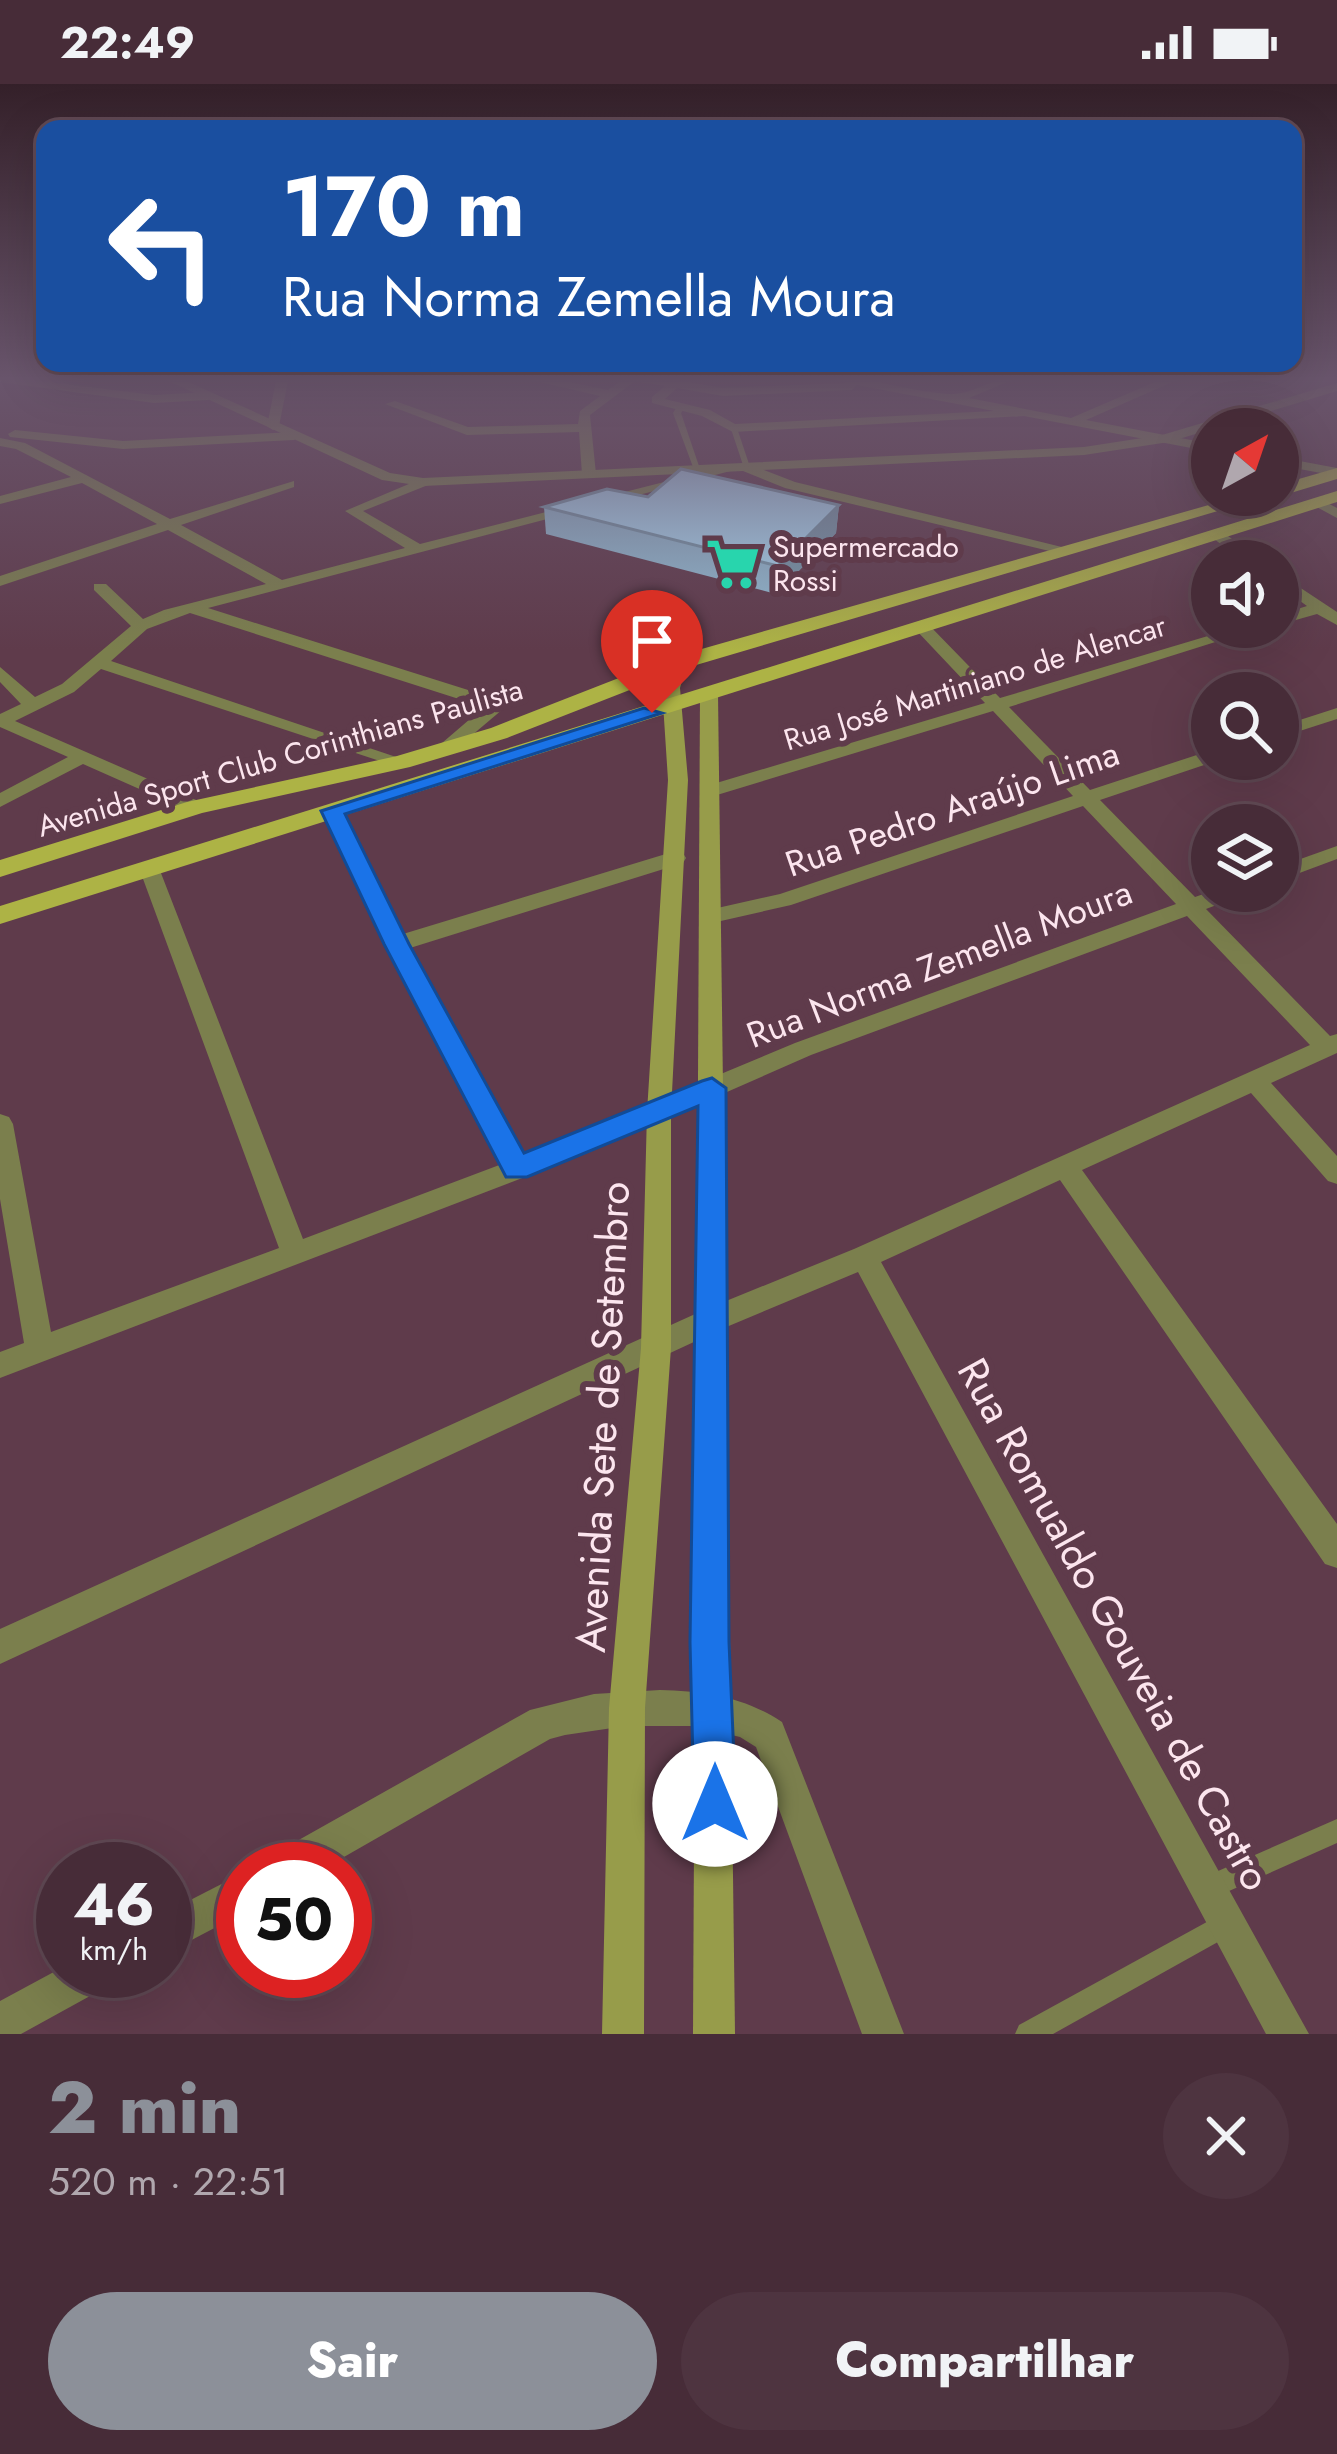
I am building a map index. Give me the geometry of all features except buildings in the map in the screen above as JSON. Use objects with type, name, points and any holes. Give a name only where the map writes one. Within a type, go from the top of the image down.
[{"type":"main road","points":[[1299,484],[1337,473]]},
{"type":"main road","points":[[0,915],[1328,499]]},
{"type":"main road","name":"Avenida Sport Club Corinthians Paulista","points":[[0,869],[196,807],[402,761],[500,733],[689,660],[1191,515]]},
{"type":"main road","points":[[689,660],[689,675],[718,690]]},
{"type":"main road","name":"Avenida Sete de Setembro","points":[[623,2034],[628,1708],[656,1348],[659,1112],[676,858],[678,780],[671,676],[689,660]]},
{"type":"main road","points":[[620,685],[640,703],[630,720]]},
{"type":"main road","points":[[714,2034],[710,791],[718,690]]},
{"type":"street","points":[[67,467],[280,585]]},
{"type":"street","points":[[366,467],[397,480],[423,482],[762,467]]},
{"type":"street","points":[[588,467],[589,474]]},
{"type":"street","points":[[0,721],[34,707],[101,663],[141,626],[193,608],[662,484],[740,468],[790,485],[1066,550]]},
{"type":"street","points":[[631,472],[662,484]]},
{"type":"street","points":[[0,500],[85,478]]},
{"type":"street","points":[[418,549],[352,511],[423,482]]},
{"type":"street","points":[[0,581],[289,484]]},
{"type":"street","points":[[1328,499],[1337,514]]},
{"type":"street","points":[[1219,536],[1225,540]]},
{"type":"street","points":[[100,587],[141,626]]},
{"type":"street","points":[[1299,593],[1337,620]]},
{"type":"street","points":[[193,608],[495,703],[495,709],[444,749]]},
{"type":"street","points":[[1299,614],[1319,608]]},
{"type":"street","points":[[0,1647],[713,1319],[864,1257],[1332,1045],[1190,907],[922,627]]},
{"type":"street","name":"Rua José Martiniano de Alencar","points":[[710,791],[1191,646]]},
{"type":"street","points":[[101,663],[402,761]]},
{"type":"street","points":[[0,672],[34,707]]},
{"type":"street","points":[[1299,726],[1337,713]]},
{"type":"street","points":[[0,721],[196,807]]},
{"type":"street","points":[[0,800],[85,756]]},
{"type":"street","name":"Rua Pedro Araújo Lima","points":[[712,916],[784,900],[1191,763]]},
{"type":"street","points":[[332,811],[517,1168]]},
{"type":"street","points":[[1299,866],[1337,852]]},
{"type":"street","points":[[397,944],[676,858]]},
{"type":"street","points":[[149,868],[294,1252]]},
{"type":"street","name":"Rua Norma Zemella Moura","points":[[0,1365],[517,1168],[825,1041],[1190,907]]},
{"type":"street","points":[[1254,1080],[1337,1174]]},
{"type":"street","points":[[0,1124],[40,1350]]},
{"type":"street","points":[[1065,1166],[1337,1552]]},
{"type":"street","name":"Rua Romualdo Gouveia de Castro","points":[[864,1257],[1288,2034]]},
{"type":"street","points":[[334,1842],[543,1723],[593,1709],[715,1712],[759,1724],[770,1735],[884,2034]]},
{"type":"street","points":[[0,2023],[46,1998]]},
{"type":"lane","points":[[662,484],[703,494]]},
{"type":"lane","points":[[1211,1887],[1337,1832]]},
{"type":"lane","points":[[1028,2034],[1227,1923]]},
{"type":"place","name":"Supermercado Rossi","points":[[733,564]]},
{"type":"route","points":[[652,713],[332,811],[517,1168],[712,1088],[710,1642],[715,1804]]}]
